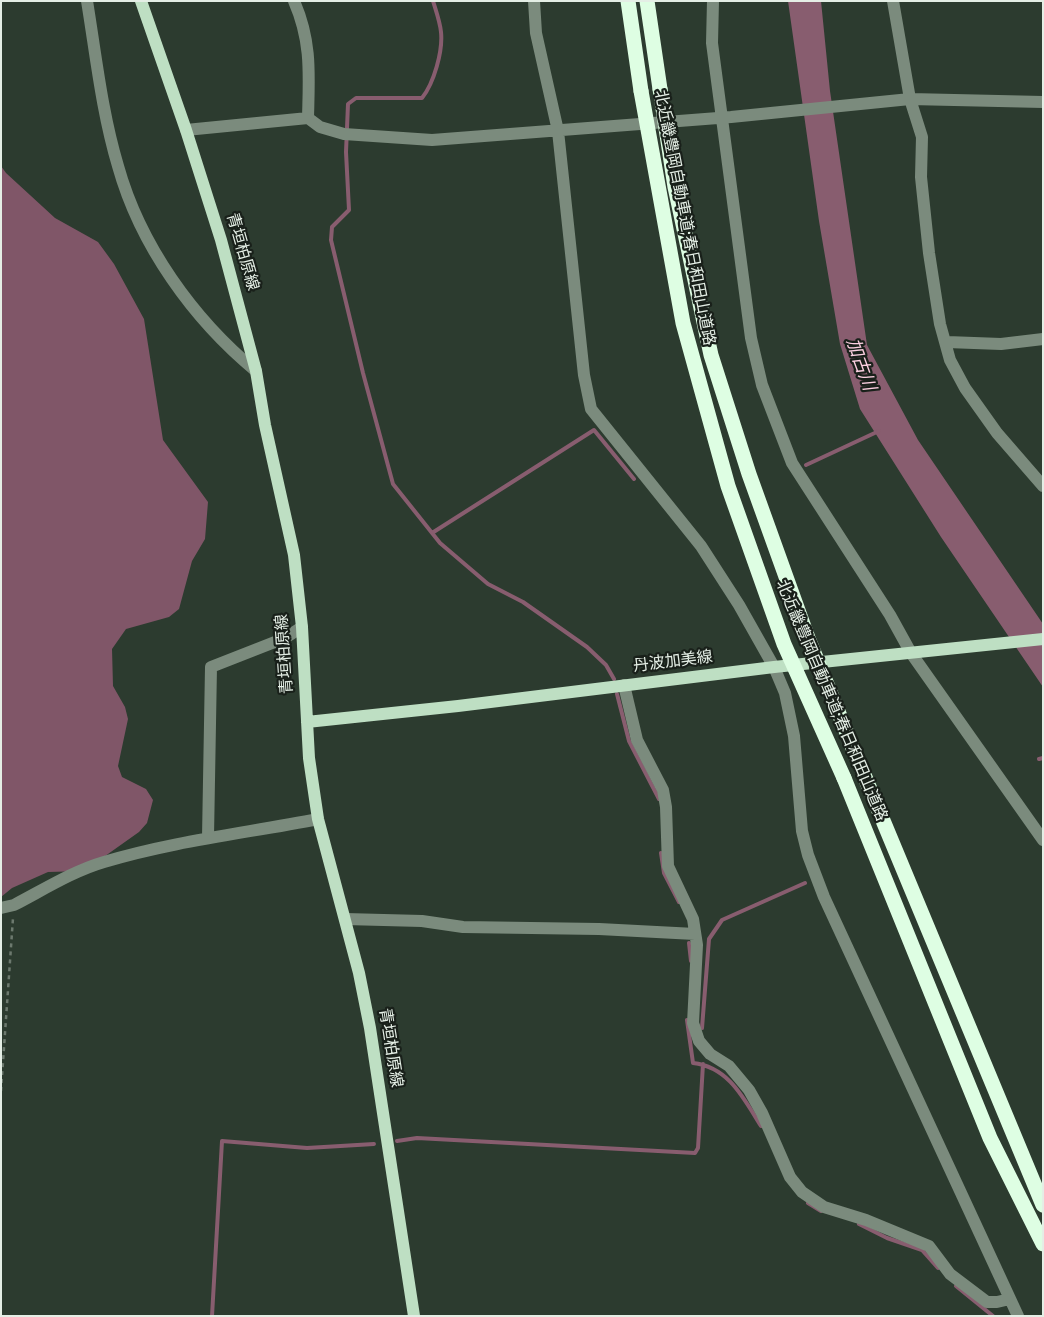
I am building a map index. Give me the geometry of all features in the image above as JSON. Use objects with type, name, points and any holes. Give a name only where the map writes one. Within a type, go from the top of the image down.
[{"type":"highway","name":"北近畿豊岡自動車道;春日和田山道路","points":[[628,1],[641,91],[683,323],[728,486],[784,644],[844,778],[990,1138],[1043,1244]]},
{"type":"highway","name":"北近畿豊岡自動車道;春日和田山道路","points":[[647,1],[675,187],[711,355],[749,474],[798,610],[862,770],[1043,1206]]},
{"type":"main road","name":"青垣柏原線","points":[[141,1],[222,240],[256,371],[265,425],[294,555],[302,627],[309,758],[318,819],[346,920],[370,1028],[414,1316]]},
{"type":"main road","name":"丹波加美線","points":[[307,722],[458,706],[774,667],[1043,639]]},
{"type":"street","points":[[86,1],[118,166],[142,228],[161,263],[208,326],[256,371]]},
{"type":"street","points":[[294,1],[307,39],[310,61],[308,118]]},
{"type":"street","points":[[534,1],[536,33],[558,131],[584,375],[591,409],[701,546],[740,604],[774,667],[786,693],[794,736],[802,831],[808,855],[824,897],[1018,1316]]},
{"type":"street","points":[[713,1],[712,43],[727,118],[751,338],[762,385],[792,463],[890,615],[917,652],[1043,840]]},
{"type":"street","points":[[893,1],[910,99],[922,137],[921,177],[930,253],[940,324],[950,360],[965,388],[997,432],[1043,486]]},
{"type":"street","points":[[186,130],[308,118],[320,128],[344,134],[432,140],[727,118],[910,99],[1043,102]]},
{"type":"street","points":[[946,342],[1001,344],[1043,339]]},
{"type":"street","points":[[208,837],[211,667],[285,638],[302,627]]},
{"type":"street","points":[[624,685],[637,740],[662,790],[666,807],[668,866],[693,919],[697,945],[693,1023],[699,1041],[710,1054],[729,1066],[749,1090],[762,1114],[790,1177],[802,1192],[824,1207],[866,1220],[929,1246],[950,1274],[988,1302],[1010,1299]]},
{"type":"street","points":[[8,906],[102,862],[208,837],[251,832],[318,819]]},
{"type":"street","points":[[346,920],[422,921],[463,927],[599,929],[695,934]]},
{"type":"path","points":[[1,1091],[8,906]]},
{"type":"shaded area","points":[[1,166],[6,173],[55,218],[98,242],[114,264],[144,319],[163,440],[208,502],[205,539],[192,561],[179,609],[169,617],[126,629],[112,649],[113,686],[125,707],[128,719],[118,766],[122,777],[146,789],[153,800],[147,823],[139,832],[84,871],[48,872],[12,888],[1,897]]},
{"type":"water","name":"加古川","points":[[788,1],[821,1],[830,91],[867,345],[918,440],[1043,624],[1043,687],[941,537],[860,409],[840,344],[819,221]]},
{"type":"waterway","points":[[433,1],[438,16],[441,48],[434,76],[422,98],[356,98],[348,104],[346,152],[349,210],[332,227],[331,240],[363,373],[393,484],[440,543],[488,584],[523,602],[587,647],[606,665],[614,679]]},
{"type":"waterway","points":[[432,533],[594,430],[634,479]]},
{"type":"waterway","points":[[806,465],[879,431]]},
{"type":"waterway","points":[[617,694],[629,741],[659,799]]},
{"type":"waterway","points":[[1039,759],[1043,758]]},
{"type":"waterway","points":[[661,853],[664,873],[679,902]]},
{"type":"waterway","points":[[702,1028],[709,939],[722,920],[805,883]]},
{"type":"waterway","points":[[689,943],[691,961]]},
{"type":"waterway","points":[[687,1020],[693,1063],[706,1066],[726,1078],[742,1095],[761,1126]]},
{"type":"waterway","points":[[397,1141],[417,1138],[695,1153],[698,1148],[703,1064]]},
{"type":"waterway","points":[[212,1316],[222,1141],[307,1148],[374,1144]]},
{"type":"waterway","points":[[808,1203],[821,1211]]},
{"type":"waterway","points":[[859,1224],[887,1238],[922,1250],[938,1268]]},
{"type":"waterway","points":[[956,1286],[993,1316]]}]
